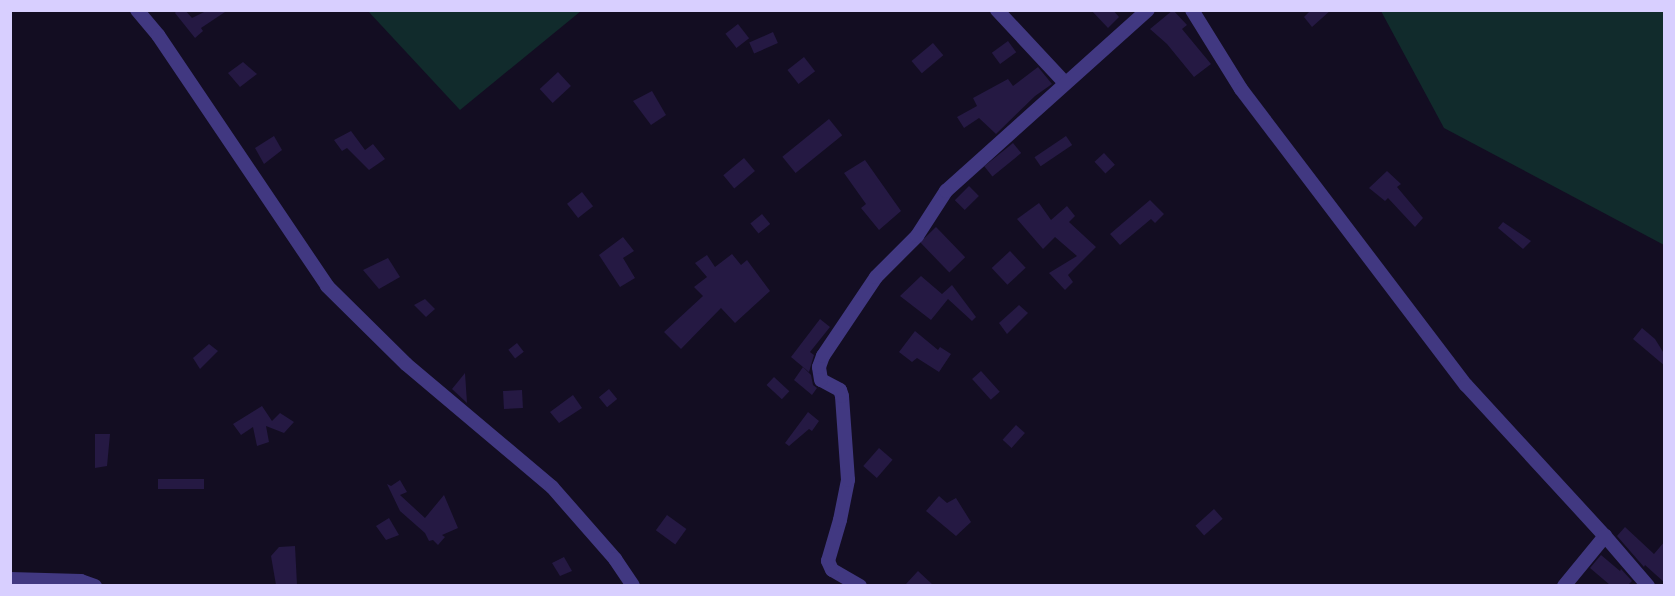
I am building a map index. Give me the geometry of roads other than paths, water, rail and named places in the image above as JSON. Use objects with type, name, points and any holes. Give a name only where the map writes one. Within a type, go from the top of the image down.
[{"type":"street","points":[[137,10],[158,35],[327,286],[406,364],[552,487],[615,559],[633,585]]},
{"type":"street","points":[[997,10],[1065,83]]},
{"type":"street","points":[[860,585],[832,570],[828,561],[840,520],[848,480],[842,396],[840,390],[821,380],[819,367],[823,356],[876,277],[917,236],[946,191],[1148,10]]},
{"type":"street","points":[[1192,10],[1240,89],[1466,385],[1648,585]]},
{"type":"street","points":[[1564,585],[1605,536]]},
{"type":"street","points":[[10,579],[81,581],[95,585]]}]
